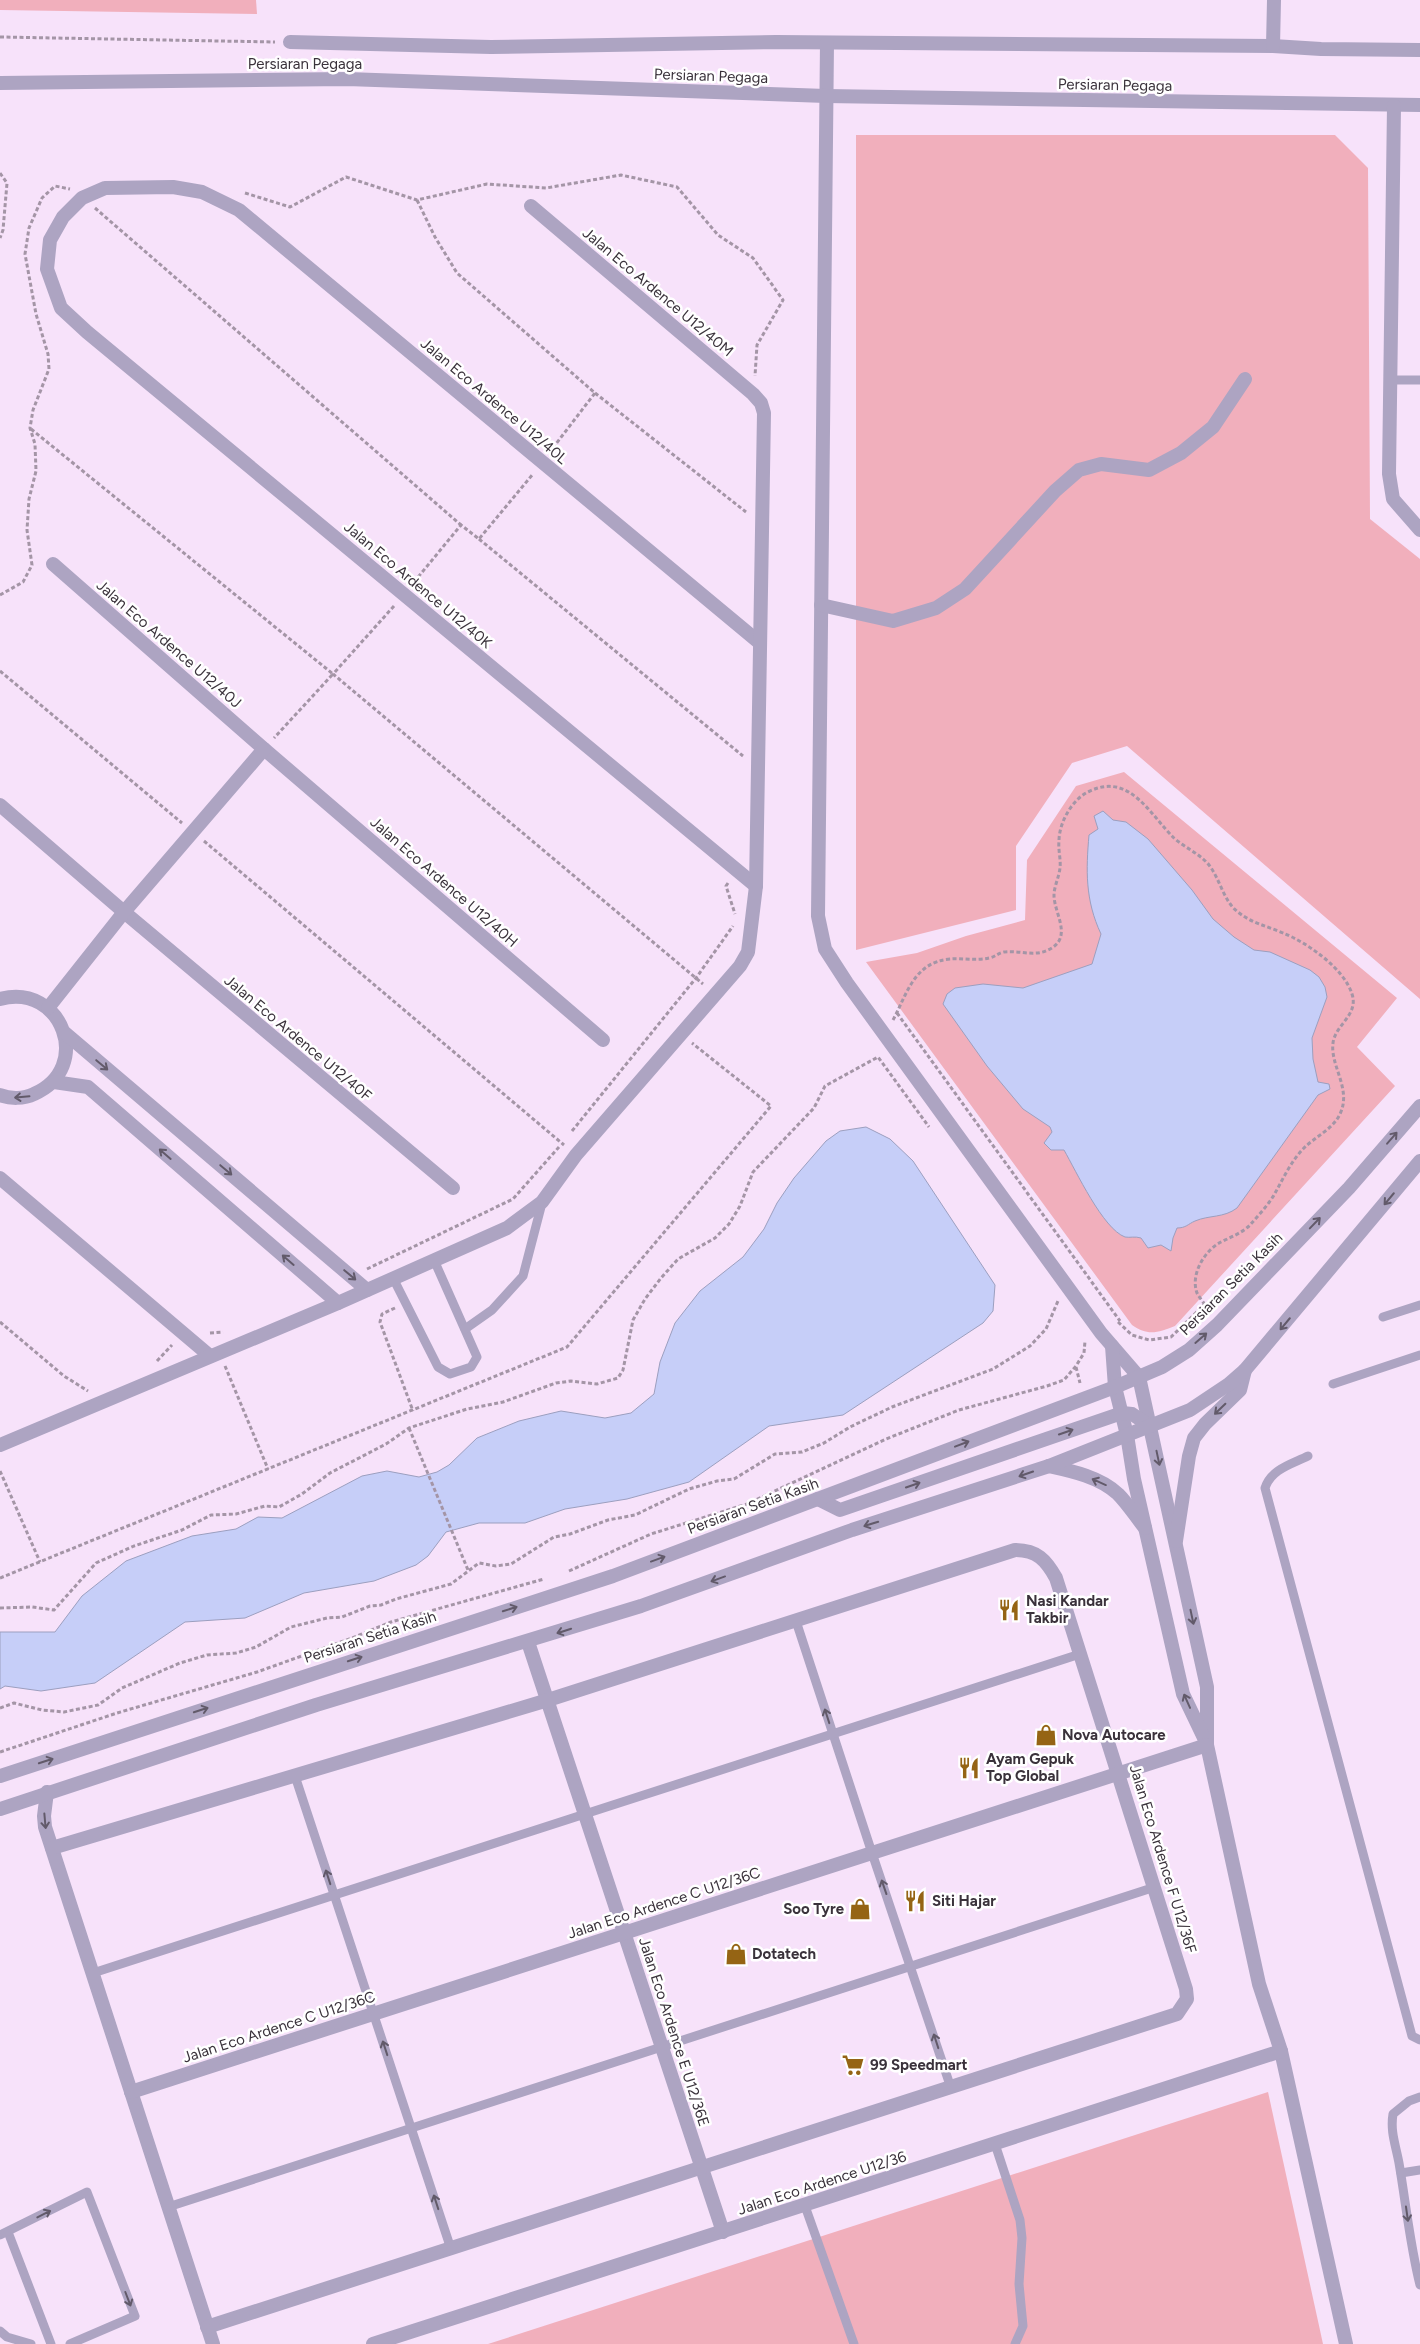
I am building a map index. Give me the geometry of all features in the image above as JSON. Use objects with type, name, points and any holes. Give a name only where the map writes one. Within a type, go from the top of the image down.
[{"type":"street","points":[[1273,46],[1274,0]]},
{"type":"street","name":"Persiaran Pegaga","points":[[290,42],[491,47],[827,43],[1273,46],[1321,49],[1420,50]]},
{"type":"street","points":[[827,43],[818,916],[825,949],[885,1035],[1102,1333],[1139,1377],[1208,1687],[1207,1745]]},
{"type":"street","name":"Persiaran Pegaga","points":[[0,83],[347,79],[826,96],[1420,105]]},
{"type":"street","points":[[1394,106],[1389,474],[1394,499],[1420,530]]},
{"type":"street","name":"Jalan Eco Ardence U12/40L","points":[[61,308],[47,269],[50,240],[63,216],[82,198],[105,188],[173,187],[202,192],[239,210],[760,643]]},
{"type":"street","name":"Jalan Eco Ardence U12/40M","points":[[531,206],[762,403],[764,414],[762,525]]},
{"type":"street","name":"Jalan Eco Ardence U12/40K","points":[[61,308],[87,332],[756,886]]},
{"type":"street","points":[[821,605],[893,621],[936,608],[965,589],[1055,491],[1079,470],[1101,464],[1127,469],[1150,470],[1181,453],[1212,427],[1245,379]]},
{"type":"street","points":[[0,1445],[338,1303],[507,1228],[542,1202],[576,1155],[740,966],[748,952],[756,886],[762,525]]},
{"type":"street","name":"Jalan Eco Ardence U12/40J","points":[[54,564],[264,749]]},
{"type":"street","points":[[48,1008],[124,912],[264,749]]},
{"type":"street","name":"Jalan Eco Ardence U12/40H","points":[[264,749],[603,1040]]},
{"type":"street","name":"Jalan Eco Ardence U12/40F","points":[[0,805],[452,1188]]},
{"type":"street","points":[[0,1000],[14,997],[28,998],[48,1008],[59,1021],[64,1033],[65,1060],[54,1082],[42,1091],[30,1096],[17,1098],[0,1095]]},
{"type":"street","points":[[64,1033],[367,1290]]},
{"type":"street","points":[[54,1082],[88,1087],[338,1303]]},
{"type":"street","name":"Persiaran Setia Kasih","points":[[0,1776],[613,1576],[1115,1387],[1162,1367],[1189,1350],[1217,1325],[1348,1188],[1420,1106]]},
{"type":"street","points":[[0,1809],[316,1705],[528,1642],[640,1606],[852,1530],[1049,1466],[1190,1410],[1229,1384],[1245,1370],[1420,1161]]},
{"type":"street","points":[[0,1178],[185,1335],[215,1354]]},
{"type":"street","points":[[1112,1346],[1115,1387],[1183,1694],[1207,1745],[1259,1984],[1281,2051],[1346,2344]]},
{"type":"street","points":[[1176,1541],[1189,1456],[1194,1438],[1205,1424],[1240,1390],[1245,1370]]},
{"type":"street","points":[[818,1499],[840,1510],[1122,1413],[1132,1414],[1150,1426]]},
{"type":"street","points":[[1049,1466],[1074,1472],[1105,1484],[1118,1494],[1145,1528]]},
{"type":"street","name":"Jalan Eco Ardence F U12/36F","points":[[796,1620],[1015,1550],[1032,1552],[1040,1556],[1047,1562],[1056,1578],[1155,1887],[1186,1989],[1187,1999],[1177,2014],[951,2088]]},
{"type":"street","points":[[52,1848],[548,1700],[796,1620]]},
{"type":"street","name":"Jalan Eco Ardence E U12/36E","points":[[528,1642],[723,2232]]},
{"type":"street","name":"Jalan Eco Ardence C U12/36C","points":[[131,2092],[1207,1745]]},
{"type":"street","points":[[47,1792],[44,1816],[45,1828],[213,2344]]},
{"type":"street","name":"Jalan Eco Ardence U12/36","points":[[373,2344],[1281,2051]]},
{"type":"street","points":[[207,2327],[951,2088]]},
{"type":"lane","points":[[1390,380],[1420,380]]},
{"type":"lane","points":[[464,1329],[492,1310],[523,1276],[542,1202]]},
{"type":"lane","points":[[393,1278],[438,1367],[450,1374],[471,1367],[477,1357],[434,1260]]},
{"type":"lane","points":[[1383,1317],[1420,1305]]},
{"type":"lane","points":[[1333,1384],[1420,1354]]},
{"type":"lane","points":[[1308,1456],[1278,1470],[1268,1480],[1265,1488],[1412,2036],[1420,2040]]},
{"type":"lane","points":[[796,1620],[951,2088]]},
{"type":"lane","points":[[93,1973],[1080,1654]]},
{"type":"lane","points":[[295,1776],[451,2249]]},
{"type":"lane","points":[[168,2207],[1155,1887]]},
{"type":"lane","points":[[1420,2097],[1409,2101],[1393,2114],[1391,2127],[1416,2254],[1420,2285]]},
{"type":"lane","points":[[995,2144],[1020,2220],[1022,2238],[1019,2284],[1023,2326],[1015,2344]]},
{"type":"lane","points":[[1401,2173],[1420,2170]]},
{"type":"lane","points":[[51,2344],[4,2234],[86,2192],[135,2316],[70,2344]]},
{"type":"lane","points":[[805,2206],[854,2344]]},
{"type":"lane","points":[[0,2331],[7,2337],[31,2344]]},
{"type":"path","points":[[0,37],[290,42]]},
{"type":"path","points":[[0,173],[8,183],[3,230],[0,238]]},
{"type":"path","points":[[417,200],[435,237],[457,273],[595,393],[762,525]]},
{"type":"path","points":[[479,539],[595,393]]},
{"type":"path","points":[[30,428],[333,674],[715,994]]},
{"type":"path","points":[[264,749],[404,595],[462,525],[758,769]]},
{"type":"path","points":[[0,671],[576,1155]]},
{"type":"path","points":[[0,1608],[32,1607],[54,1610],[96,1563],[134,1546],[182,1530],[211,1515],[236,1514],[264,1506],[279,1507],[302,1494],[330,1473],[386,1444],[409,1428],[467,1409],[503,1402],[556,1383],[571,1381],[597,1384],[618,1378],[623,1370],[633,1320],[644,1299],[678,1259],[715,1238],[730,1224],[740,1206],[753,1172],[814,1108],[825,1086],[878,1057],[885,1035],[910,982],[935,963],[946,959],[989,958],[1005,952],[1034,953],[1048,951],[1057,944],[1061,934],[1061,922],[1054,896],[1061,862],[1058,838],[1063,824],[1078,798],[1089,791],[1109,786],[1121,788],[1147,806],[1178,841],[1201,857],[1210,866],[1234,910],[1250,921],[1301,942],[1331,964],[1349,985],[1354,997],[1352,1009],[1347,1019],[1335,1033],[1332,1046],[1343,1087],[1340,1114],[1304,1148],[1282,1177],[1274,1195],[1247,1228],[1208,1251],[1195,1279],[1198,1294],[1217,1325]]},
{"type":"path","points":[[352,1277],[513,1200],[562,1144],[696,978],[733,928],[735,913],[726,886],[736,870]]},
{"type":"path","points":[[897,1012],[1132,1335],[1149,1340],[1171,1337],[1205,1304]]},
{"type":"path","points":[[0,1578],[567,1347],[772,1106],[682,1034]]},
{"type":"path","points":[[878,1057],[929,1128]]},
{"type":"path","points":[[1053,1295],[1063,1308]]},
{"type":"path","points":[[0,1708],[14,1703],[42,1710],[64,1712],[98,1705],[122,1688],[180,1663],[207,1655],[236,1653],[256,1647],[291,1627],[327,1618],[342,1617],[370,1606],[381,1606],[396,1598],[452,1584],[468,1570],[480,1563],[496,1566],[511,1564],[554,1537],[570,1534],[608,1520],[635,1515],[672,1495],[689,1489],[717,1481],[734,1479],[775,1454],[802,1452],[892,1407],[993,1369],[1030,1346],[1046,1329],[1058,1301]]},
{"type":"path","points":[[406,1303],[382,1314],[380,1322],[413,1411]]},
{"type":"path","points":[[1102,1333],[1120,1321]]},
{"type":"path","points":[[0,1322],[64,1376],[90,1392]]},
{"type":"path","points":[[154,1364],[176,1340],[185,1335],[224,1332]]},
{"type":"path","points":[[561,1575],[651,1534],[748,1504],[886,1439],[959,1410],[1064,1380],[1084,1353],[1087,1343],[1082,1334]]},
{"type":"path","points":[[215,1354],[268,1469]]},
{"type":"path","points":[[409,1428],[468,1570]]},
{"type":"path","points":[[0,1471],[40,1562]]},
{"type":"path","points":[[0,1752],[117,1713],[257,1672],[391,1622],[552,1577]]},
{"type":"shaded area","points":[[0,0],[256,0],[257,14],[0,10]]},
{"type":"shaded area","points":[[856,135],[1335,135],[1368,168],[1370,519],[1420,559],[1420,999],[1127,746],[1072,763],[1016,846],[1016,910],[856,950]]},
{"type":"shaded area","points":[[1124,772],[1397,998],[1357,1047],[1395,1086],[1175,1326],[1153,1332],[1143,1331],[1132,1325],[866,962],[917,953],[966,936],[1025,920],[1027,860],[1076,786]]},
{"type":"shaded area","points":[[1268,2092],[1323,2344],[488,2344]]},
{"type":"water","points":[[1103,811],[1113,820],[1126,822],[1148,839],[1192,890],[1213,919],[1234,937],[1254,950],[1270,952],[1310,970],[1319,977],[1325,987],[1327,997],[1312,1038],[1313,1059],[1318,1082],[1329,1084],[1330,1089],[1318,1095],[1237,1208],[1222,1215],[1200,1219],[1185,1227],[1177,1228],[1171,1251],[1161,1245],[1148,1248],[1141,1238],[1125,1237],[1108,1223],[1091,1198],[1064,1150],[1051,1150],[1044,1143],[1052,1132],[1050,1127],[1023,1109],[987,1066],[943,1004],[947,994],[955,988],[983,984],[1023,988],[1092,964],[1101,934],[1089,897],[1087,873],[1088,848],[1089,835],[1098,829],[1094,816]]},
{"type":"water","points":[[866,1127],[890,1139],[913,1161],[995,1285],[993,1311],[983,1323],[843,1415],[769,1426],[689,1482],[627,1499],[565,1509],[525,1523],[479,1523],[446,1532],[428,1556],[416,1565],[374,1581],[304,1593],[245,1618],[185,1622],[95,1683],[41,1691],[5,1686],[0,1689],[0,1632],[55,1632],[82,1596],[126,1561],[192,1536],[236,1529],[258,1517],[282,1518],[362,1476],[387,1471],[419,1477],[437,1472],[449,1465],[477,1438],[519,1421],[561,1411],[605,1418],[631,1413],[654,1394],[660,1362],[675,1323],[700,1291],[743,1257],[764,1229],[777,1203],[794,1178],[826,1141],[840,1131]]},
{"type":"place","name":"Nasi Kandar Takbir","points":[[1009,1610]]},
{"type":"place","name":"Nova Autocare","points":[[1046,1735]]},
{"type":"place","name":"Ayam Gepuk Top Global","points":[[969,1768]]},
{"type":"place","name":"Siti Hajar","points":[[915,1901]]},
{"type":"place","name":"Soo Tyre","points":[[860,1909]]},
{"type":"place","name":"Dotatech","points":[[736,1954]]},
{"type":"place","name":"99 Speedmart","points":[[853,2065]]}]
